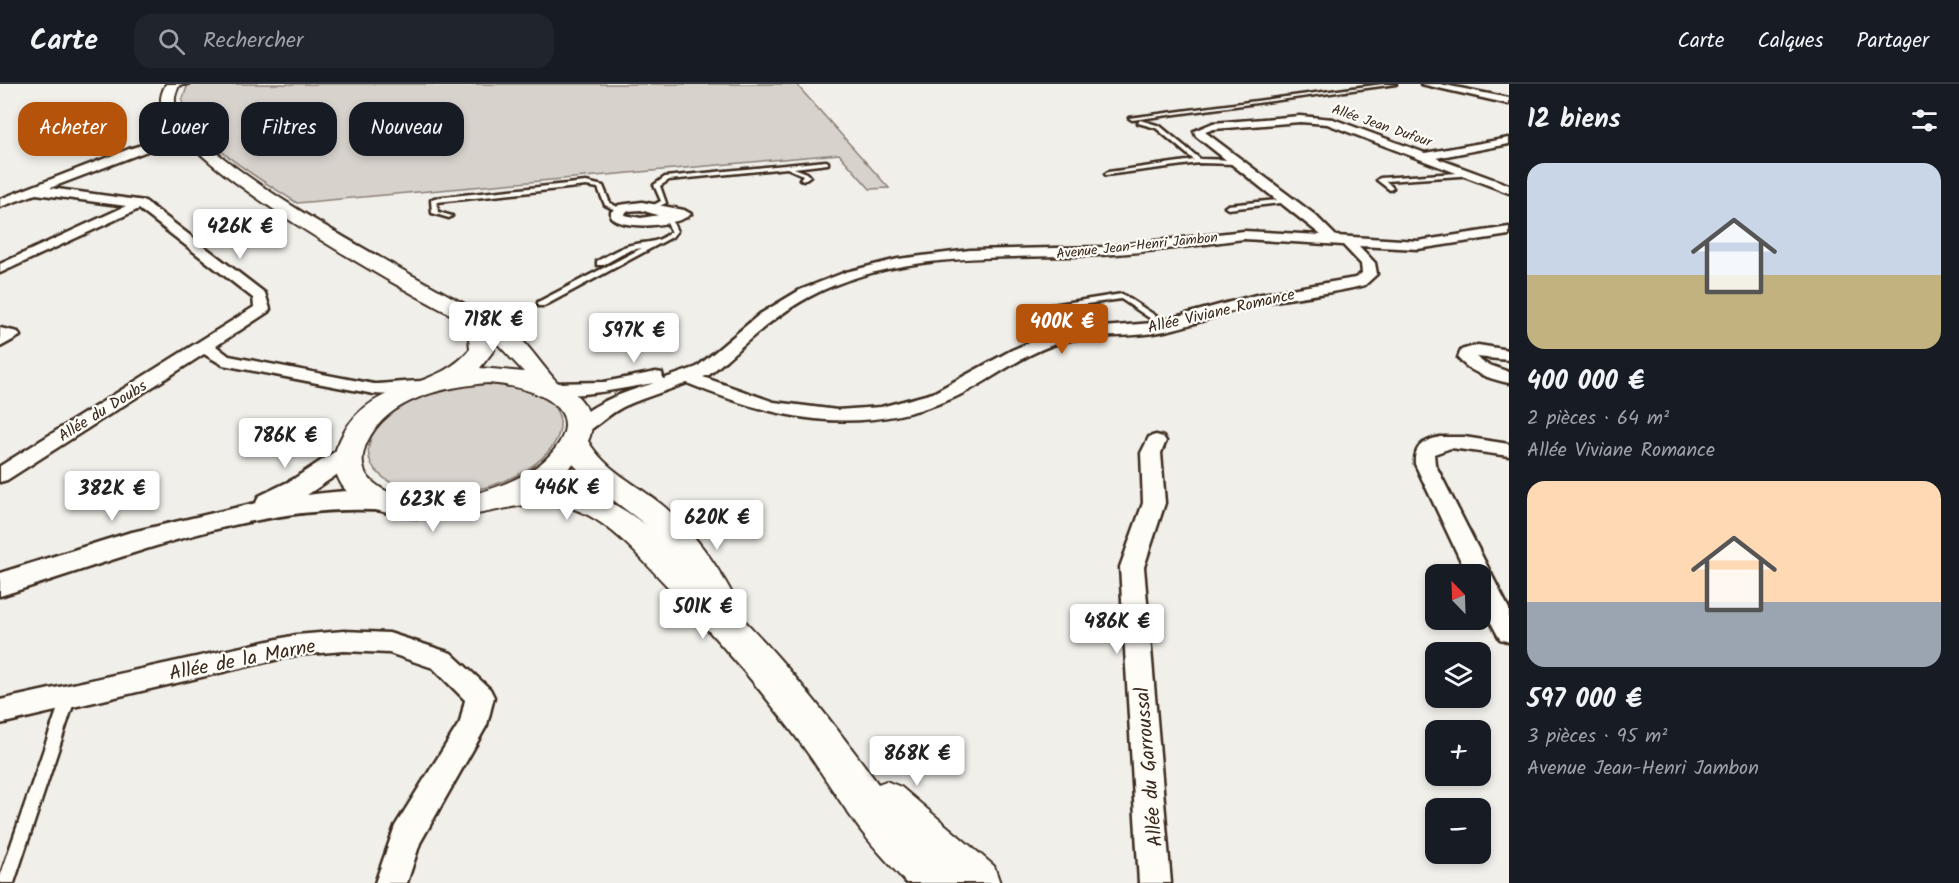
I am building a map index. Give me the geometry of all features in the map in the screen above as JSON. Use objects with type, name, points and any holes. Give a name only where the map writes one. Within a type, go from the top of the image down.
[{"type":"main road","points":[[169,102],[168,98],[177,84]]},
{"type":"main road","points":[[213,156],[284,206],[459,310],[496,329],[511,341],[532,362],[549,386],[567,399],[574,408],[576,436],[583,460],[592,472],[644,506],[675,536],[716,595],[743,642]]},
{"type":"main road","points":[[459,310],[481,337],[482,350],[467,366],[435,383],[394,400],[365,423],[353,438],[348,455],[349,469],[356,482],[369,494],[388,502],[431,509],[536,494],[554,494],[598,507],[635,533],[743,642],[817,734],[873,812],[937,883]]},
{"type":"main road","points":[[435,383],[488,375],[519,377],[549,386]]},
{"type":"main road","points":[[480,503],[502,497],[541,478],[566,455],[576,436]]},
{"type":"main road","points":[[817,734],[977,883]]},
{"type":"street","points":[[1426,84],[1509,101]]},
{"type":"street","name":"Allée Jean Dufour","points":[[1339,241],[1235,162],[1198,130],[1213,126],[1300,119],[1321,120],[1427,156],[1509,189]]},
{"type":"street","points":[[1427,156],[1509,141]]},
{"type":"street","points":[[0,203],[139,150]]},
{"type":"street","points":[[35,190],[140,204]]},
{"type":"street","points":[[0,269],[140,204]]},
{"type":"street","name":"Allée du Doubs","points":[[0,475],[262,309],[260,296],[140,204]]},
{"type":"street","points":[[636,206],[651,208],[684,214],[627,221],[618,217],[619,210],[636,206]]},
{"type":"street","name":"Avenue Jean-Henri Jambon","points":[[576,436],[592,417],[618,402],[690,378],[766,317],[799,296],[851,275],[898,263],[970,254],[1102,251],[1233,236],[1271,235],[1418,245],[1509,231]]},
{"type":"street","name":"Allée Viviane Romance","points":[[690,378],[773,408],[837,416],[882,413],[940,397],[1017,354],[1053,339],[1077,334],[1132,331],[1166,325],[1256,300],[1364,280],[1370,274],[1370,267],[1339,241]]},
{"type":"street","points":[[0,333],[12,336],[0,342]]},
{"type":"street","points":[[205,346],[223,360],[326,382],[394,390],[435,383]]},
{"type":"street","points":[[1509,356],[1479,350],[1467,354],[1467,358],[1478,368],[1509,378]]},
{"type":"street","name":"Avenue Jean-Henri Jambon","points":[[549,386],[631,383],[719,357]]},
{"type":"street","points":[[326,382],[359,395],[365,407],[365,423]]},
{"type":"street","name":"Allée du Garroussal","points":[[1155,883],[1132,567],[1154,503],[1151,453],[1156,441]]},
{"type":"street","points":[[1474,564],[1425,464],[1424,452],[1432,445],[1445,442],[1509,450]]},
{"type":"street","points":[[242,516],[302,486],[348,455]]},
{"type":"street","points":[[0,585],[122,544],[242,516],[348,500],[388,502]]},
{"type":"street","points":[[1491,597],[1509,632]]},
{"type":"street","name":"Allée de la Marne","points":[[0,712],[296,645],[344,641],[389,643],[442,660],[480,697],[473,724],[405,837],[391,883]]},
{"type":"lane","points":[[1132,118],[1394,84]]},
{"type":"lane","points":[[1140,122],[1158,127],[1198,161]]},
{"type":"lane","points":[[1108,174],[1198,161],[1235,162]]},
{"type":"lane","points":[[651,208],[664,202],[657,185],[667,178],[826,163]]},
{"type":"lane","points":[[785,167],[804,173],[807,176],[803,179]]},
{"type":"lane","points":[[1390,188],[1380,180],[1473,174]]},
{"type":"lane","points":[[449,216],[435,213],[434,200],[586,184],[601,187],[607,204],[619,210]]},
{"type":"lane","points":[[1228,207],[1287,201]]},
{"type":"lane","points":[[541,304],[672,235],[674,231],[667,217]]},
{"type":"lane","points":[[600,263],[628,248],[654,244]]},
{"type":"lane","points":[[1039,309],[1122,296],[1166,325]]},
{"type":"lane","points":[[6,883],[69,696]]},
{"type":"shaded area","points":[[188,84],[796,84],[889,188],[870,189],[839,154],[297,203],[227,156],[229,156],[229,102],[182,101]]},
{"type":"shaded area","points":[[473,383],[514,387],[542,396],[557,411],[560,428],[553,446],[535,464],[509,479],[475,490],[441,495],[421,493],[397,485],[381,475],[371,463],[368,450],[372,436],[381,422],[397,409],[424,395],[445,388]]}]
